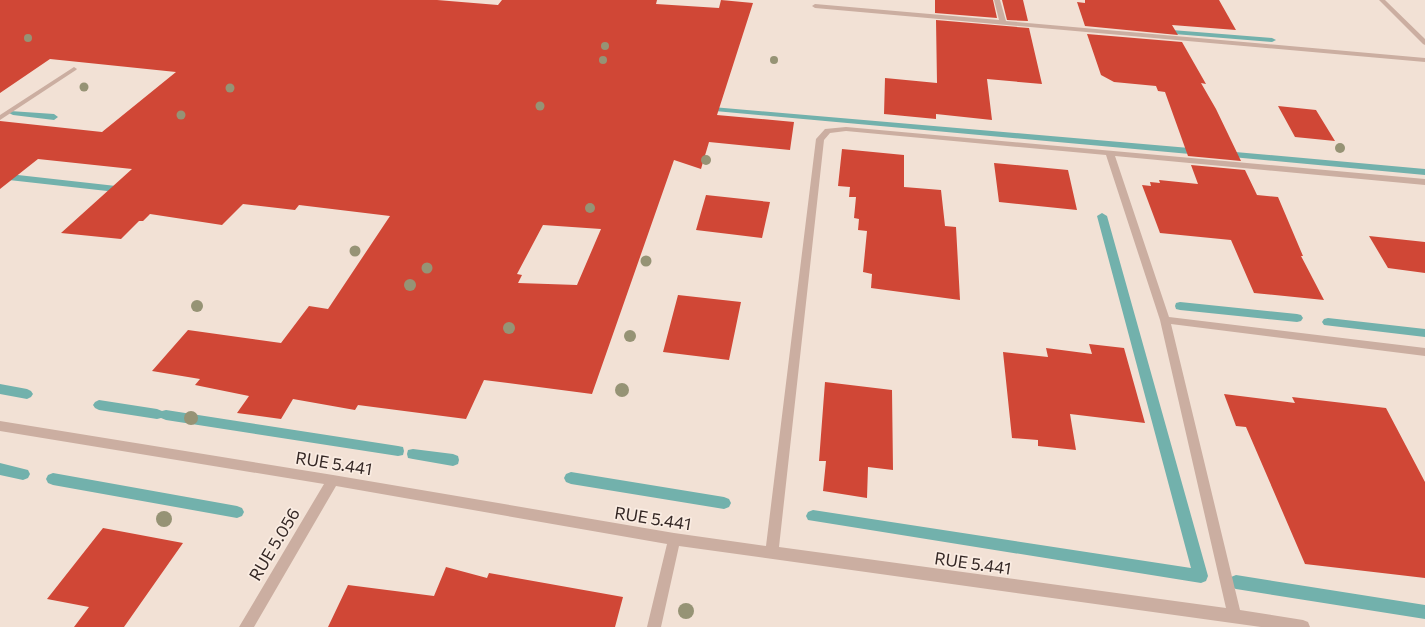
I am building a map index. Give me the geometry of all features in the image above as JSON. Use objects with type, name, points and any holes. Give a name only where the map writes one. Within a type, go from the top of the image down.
[{"type":"street","points":[[997,0],[1003,23]]},
{"type":"street","points":[[1382,0],[1425,43]]},
{"type":"street","points":[[815,6],[1425,60]]},
{"type":"street","points":[[0,118],[74,69]]},
{"type":"street","points":[[772,552],[820,139],[828,131],[846,129],[1425,182]]},
{"type":"street","points":[[1110,154],[1165,320],[1235,616]]},
{"type":"street","points":[[1165,320],[1425,352]]},
{"type":"street","name":"RUE 5.441","points":[[0,426],[333,480],[674,539],[1235,616],[1303,627]]},
{"type":"street","name":"RUE 5.056","points":[[246,627],[333,480]]},
{"type":"street","points":[[654,627],[674,539]]},
{"type":"building","points":[[0,0],[437,0],[498,5],[502,0],[657,0],[656,4],[719,8],[721,0],[753,3],[717,115],[794,122],[790,150],[709,142],[701,169],[674,160],[592,394],[484,380],[466,419],[358,405],[355,410],[293,399],[281,419],[237,413],[249,396],[195,385],[200,379],[152,371],[188,330],[281,343],[309,306],[328,309],[390,216],[299,205],[295,210],[243,204],[222,225],[150,214],[143,221],[139,221],[121,239],[61,233],[132,169],[38,159],[0,189],[0,121],[102,132],[176,72],[50,59],[0,93]],"holes":[[[543,225],[601,229],[577,285],[518,283],[522,275],[517,274]]]},
{"type":"building","points":[[935,0],[993,0],[997,18],[935,13]]},
{"type":"building","points":[[1002,0],[1023,0],[1028,21],[1007,20]]},
{"type":"building","points":[[1085,0],[1219,0],[1236,30],[1172,25],[1178,35],[1085,26],[1077,2],[1085,3]]},
{"type":"building","points":[[936,20],[1029,28],[1042,84],[987,79],[992,120],[936,114],[936,119],[884,114],[885,78],[937,83]]},
{"type":"building","points":[[1087,34],[1182,42],[1206,84],[1201,83],[1216,109],[1241,161],[1188,156],[1165,92],[1158,91],[1156,86],[1114,82],[1101,75]]},
{"type":"building","points":[[1278,106],[1316,110],[1335,141],[1295,137]]},
{"type":"building","points":[[842,149],[904,155],[904,187],[941,190],[945,226],[956,227],[960,300],[871,288],[872,274],[863,272],[867,231],[858,230],[859,219],[854,218],[856,197],[849,197],[850,187],[838,186]]},
{"type":"building","points":[[994,163],[1068,170],[1077,210],[999,202]]},
{"type":"building","points":[[1191,165],[1245,170],[1257,195],[1278,197],[1303,256],[1301,256],[1324,300],[1254,293],[1231,240],[1160,233],[1142,185],[1151,186],[1150,182],[1160,183],[1159,180],[1198,184]]},
{"type":"building","points":[[706,195],[770,202],[762,238],[696,230]]},
{"type":"building","points":[[1369,236],[1425,242],[1425,273],[1388,268]]},
{"type":"building","points":[[678,295],[741,302],[729,360],[663,352]]},
{"type":"building","points":[[1089,344],[1124,348],[1145,423],[1070,414],[1076,450],[1038,446],[1038,440],[1012,438],[1003,352],[1048,357],[1046,348],[1092,354]]},
{"type":"building","points":[[825,382],[892,390],[893,470],[868,467],[867,498],[823,491],[826,461],[819,461]]},
{"type":"building","points":[[1224,394],[1295,403],[1292,397],[1386,408],[1425,482],[1425,578],[1305,564],[1246,427],[1236,426]]},
{"type":"building","points":[[103,528],[183,543],[124,627],[74,627],[89,607],[47,599]]},
{"type":"building","points":[[446,567],[487,578],[489,573],[623,597],[615,627],[328,627],[348,585],[434,596]]},
{"type":"waterway","points":[[1162,31],[1272,40]]},
{"type":"waterway","points":[[704,108],[1106,144]]},
{"type":"waterway","points":[[13,113],[54,117]]},
{"type":"waterway","points":[[1110,144],[1201,152]]},
{"type":"waterway","points":[[1224,154],[1425,172]]},
{"type":"waterway","points":[[0,176],[125,190]]},
{"type":"waterway","points":[[813,516],[1201,576],[1102,216]]},
{"type":"waterway","points":[[1180,306],[1297,318]]},
{"type":"waterway","points":[[1328,322],[1425,333]]},
{"type":"waterway","points":[[0,389],[27,394]]},
{"type":"waterway","points":[[99,405],[157,414]]},
{"type":"waterway","points":[[166,415],[398,451]]},
{"type":"waterway","points":[[413,454],[453,460]]},
{"type":"waterway","points":[[0,469],[23,474]]},
{"type":"waterway","points":[[571,478],[724,503]]},
{"type":"waterway","points":[[53,479],[237,512]]},
{"type":"waterway","points":[[1236,582],[1425,612]]}]
